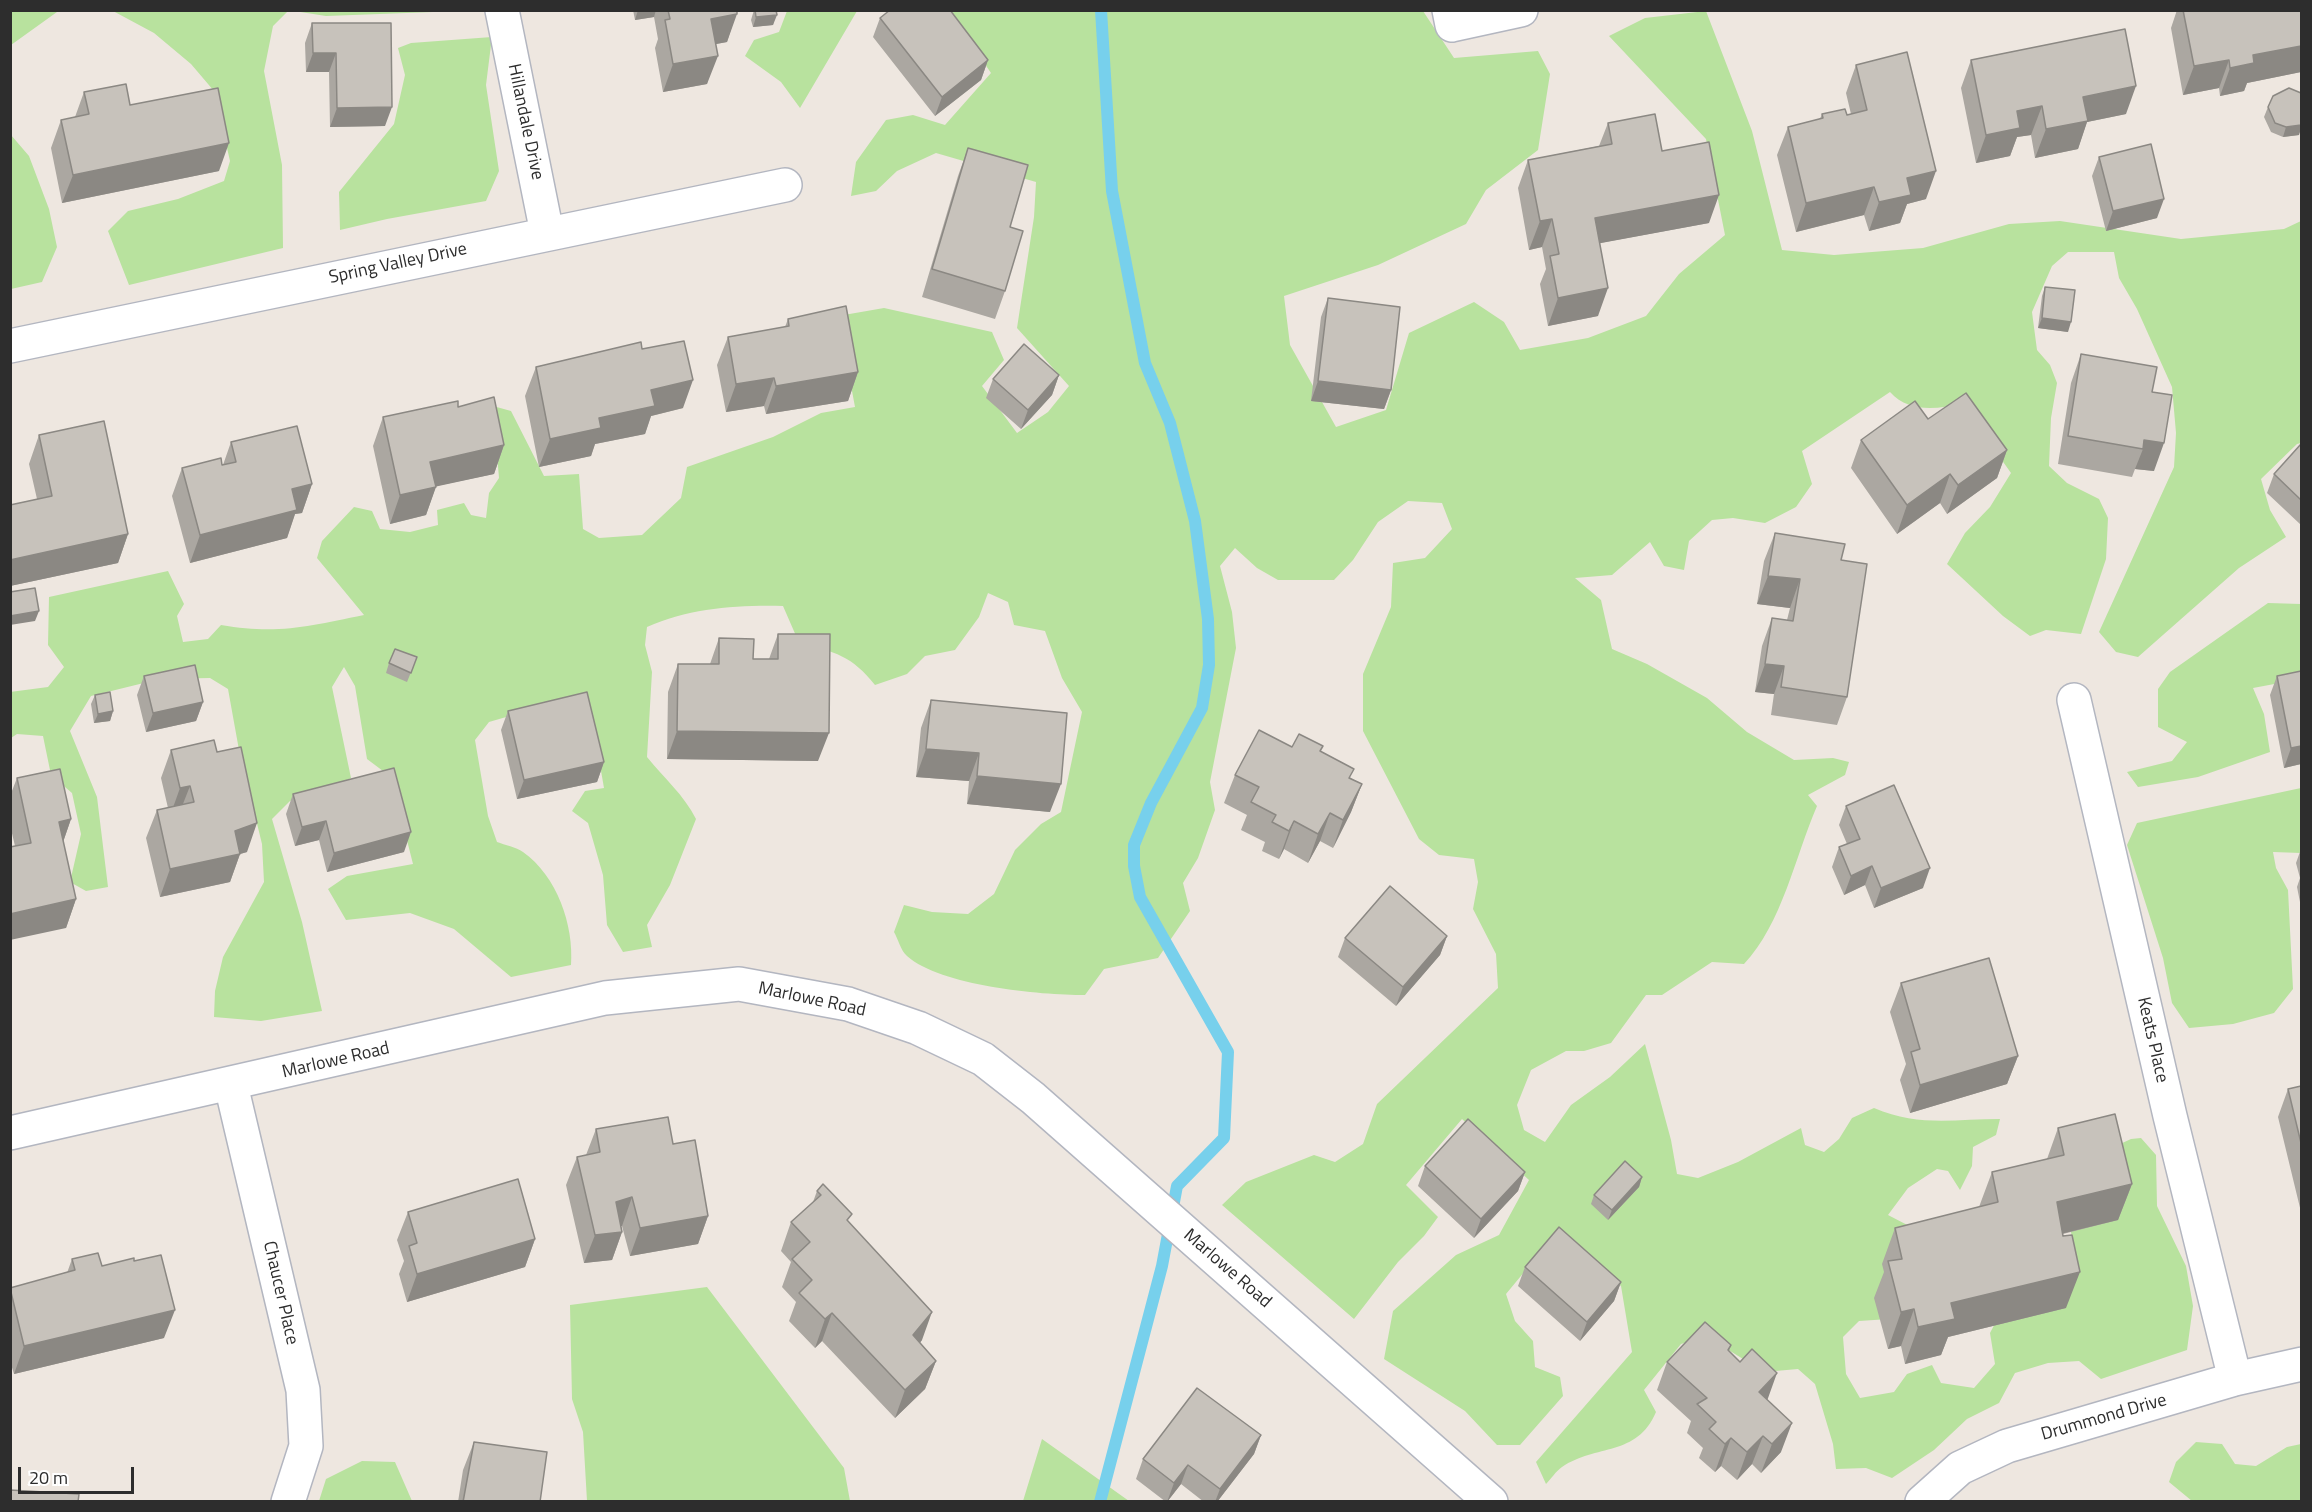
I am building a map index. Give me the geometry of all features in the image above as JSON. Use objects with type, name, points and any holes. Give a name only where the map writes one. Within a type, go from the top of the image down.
[{"type":"street","name":"Hillandale Drive","points":[[502,10],[547,233]]},
{"type":"street","points":[[1451,18],[1521,10]]},
{"type":"street","name":"Spring Valley Drive","points":[[10,345],[785,185]]},
{"type":"street","name":"Keats Place","points":[[2074,700],[2170,1116],[2235,1379]]},
{"type":"street","name":"Marlowe Road","points":[[10,1133],[231,1085],[605,998],[739,984],[848,1004],[918,1028],[983,1059],[1033,1098],[1491,1502]]},
{"type":"street","name":"Chaucer Place","points":[[231,1085],[303,1390],[306,1446],[288,1502]]},
{"type":"street","name":"Drummond Drive","points":[[1922,1502],[1960,1468],[2007,1446],[2235,1379],[2301,1364]]},
{"type":"green space","points":[[11,10],[93,11],[57,12],[11,45]]},
{"type":"green space","points":[[460,10],[326,16],[294,11]]},
{"type":"green space","points":[[113,11],[288,11],[273,26],[264,71],[282,165],[283,248],[129,285],[108,231],[128,211],[178,199],[224,181],[230,161],[214,91],[191,64],[154,33]]},
{"type":"green space","points":[[787,11],[857,11],[800,108],[781,82],[745,56],[754,40],[779,32]]},
{"type":"green space","points":[[949,11],[1423,11],[1454,58],[1538,51],[1550,74],[1538,150],[1486,190],[1466,224],[1378,265],[1284,296],[1290,345],[1336,427],[1386,410],[1409,333],[1474,302],[1504,322],[1520,350],[1588,338],[1646,316],[1679,274],[1725,235],[1706,139],[1609,36],[1645,18],[1706,11],[1752,131],[1782,250],[1834,255],[1923,248],[2009,224],[2060,221],[2181,239],[2284,229],[2301,221],[2301,443],[2297,444],[2261,479],[2270,510],[2286,537],[2239,568],[2138,657],[2116,652],[2099,632],[2174,467],[2176,433],[2172,387],[2137,309],[2119,278],[2114,252],[2068,252],[2052,266],[2032,312],[2037,350],[2050,365],[2057,383],[2051,418],[2049,466],[2067,483],[2099,499],[2108,518],[2106,559],[2081,634],[2046,630],[2030,636],[2003,616],[1947,564],[1965,533],[1990,507],[2011,473],[1962,404],[1923,408],[1897,399],[1890,392],[1802,451],[1812,484],[1796,507],[1765,523],[1733,518],[1712,520],[1689,541],[1684,570],[1664,566],[1650,542],[1612,575],[1575,578],[1601,600],[1612,649],[1647,664],[1707,698],[1747,732],[1794,760],[1833,758],[1849,762],[1845,775],[1808,795],[1817,806],[1786,889],[1768,930],[1744,964],[1712,962],[1662,995],[1646,995],[1611,1043],[1584,1051],[1566,1051],[1531,1070],[1517,1105],[1524,1130],[1545,1142],[1571,1105],[1610,1077],[1645,1044],[1671,1140],[1677,1174],[1698,1178],[1738,1162],[1801,1128],[1805,1145],[1824,1152],[1839,1139],[1852,1118],[1874,1108],[1890,1114],[1921,1120],[2000,1119],[1996,1135],[1973,1147],[1972,1166],[1960,1190],[1948,1171],[1937,1169],[1908,1188],[1888,1215],[1915,1229],[1889,1319],[1859,1321],[1843,1337],[1846,1374],[1860,1398],[1894,1392],[1907,1374],[1932,1365],[1941,1383],[1974,1388],[1995,1364],[1990,1333],[2002,1310],[2039,1288],[2076,1253],[2065,1208],[2094,1156],[2131,1139],[2141,1138],[2156,1155],[2157,1206],[2186,1266],[2193,1306],[2187,1350],[2101,1379],[2079,1361],[2048,1363],[2015,1373],[1999,1403],[1967,1419],[1934,1450],[1892,1478],[1866,1468],[1836,1469],[1833,1444],[1815,1384],[1798,1369],[1764,1372],[1706,1336],[1681,1344],[1644,1390],[1656,1412],[1648,1426],[1638,1436],[1615,1448],[1575,1460],[1560,1469],[1546,1484],[1536,1462],[1632,1352],[1621,1286],[1554,1236],[1506,1294],[1515,1321],[1533,1341],[1535,1367],[1560,1377],[1563,1396],[1520,1445],[1497,1445],[1465,1411],[1384,1359],[1393,1311],[1456,1255],[1499,1235],[1529,1180],[1462,1119],[1406,1185],[1438,1217],[1424,1236],[1398,1262],[1354,1319],[1222,1205],[1246,1182],[1314,1155],[1335,1162],[1363,1144],[1377,1104],[1498,988],[1496,954],[1473,909],[1478,882],[1474,859],[1439,855],[1419,839],[1363,731],[1363,674],[1391,607],[1393,563],[1425,558],[1452,529],[1442,503],[1408,501],[1378,522],[1353,560],[1334,580],[1278,580],[1257,568],[1235,548],[1220,566],[1232,612],[1236,648],[1210,782],[1215,810],[1198,858],[1183,883],[1190,911],[1158,958],[1104,969],[1085,995],[1017,991],[966,982],[943,975],[907,956],[894,932],[904,905],[932,912],[968,914],[994,894],[1015,850],[1041,824],[1061,812],[1082,712],[1062,678],[1045,631],[1014,625],[1008,602],[988,593],[979,617],[955,650],[925,656],[907,674],[875,685],[867,675],[842,656],[823,649],[800,645],[783,606],[714,609],[680,616],[647,627],[645,645],[652,672],[647,757],[680,794],[696,819],[670,885],[647,925],[652,947],[623,952],[607,925],[603,875],[588,823],[572,811],[585,791],[604,788],[589,702],[561,701],[489,722],[475,740],[488,816],[497,842],[523,852],[535,862],[554,888],[561,902],[570,934],[571,965],[511,977],[454,929],[410,913],[346,920],[328,889],[347,876],[413,864],[391,777],[367,759],[355,686],[344,667],[332,687],[351,778],[329,789],[290,801],[272,819],[302,922],[322,1011],[261,1021],[214,1017],[215,991],[223,957],[264,882],[262,844],[239,750],[228,689],[210,678],[160,679],[91,696],[70,731],[97,797],[108,887],[86,891],[70,882],[81,834],[72,793],[51,775],[43,736],[17,734],[11,738],[10,692],[48,687],[64,667],[48,645],[49,597],[168,571],[184,604],[177,616],[183,642],[208,639],[221,625],[260,629],[293,628],[364,615],[317,558],[322,541],[354,507],[372,511],[380,529],[410,532],[438,525],[437,510],[464,503],[471,515],[486,518],[489,493],[499,478],[493,406],[511,411],[544,476],[579,474],[583,529],[599,538],[642,535],[681,498],[687,467],[773,437],[821,413],[855,407],[838,316],[884,308],[992,332],[1004,360],[982,386],[1017,433],[1048,412],[1069,386],[1017,328],[1034,217],[1036,182],[936,153],[897,171],[876,191],[851,196],[856,162],[886,120],[913,115],[945,125],[991,73]]},
{"type":"green space","points":[[492,37],[486,85],[499,171],[486,201],[340,230],[339,192],[394,124],[405,75],[398,48],[411,43]]},
{"type":"green space","points":[[11,135],[29,156],[49,209],[57,247],[42,282],[11,289]]},
{"type":"green space","points":[[2268,603],[2301,604],[2301,679],[2253,688],[2264,714],[2270,752],[2198,777],[2138,787],[2127,772],[2172,761],[2187,742],[2158,727],[2158,689],[2170,672]]},
{"type":"green space","points":[[2301,788],[2301,853],[2273,852],[2276,868],[2288,890],[2293,989],[2274,1013],[2233,1024],[2189,1028],[2172,1003],[2163,958],[2127,845],[2137,823]]},
{"type":"green space","points":[[707,1287],[844,1468],[850,1501],[587,1501],[583,1432],[572,1399],[570,1305]]},
{"type":"green space","points":[[1042,1439],[1129,1501],[1023,1501]]},
{"type":"green space","points":[[2196,1442],[2222,1444],[2235,1464],[2256,1466],[2287,1447],[2301,1444],[2301,1501],[2192,1501],[2169,1482],[2176,1462]]},
{"type":"green space","points":[[362,1461],[395,1462],[412,1501],[319,1501],[326,1479]]},
{"type":"building","points":[[668,10],[737,10],[737,14],[711,19],[718,56],[673,64],[665,20],[670,19]]},
{"type":"building","points":[[755,10],[776,10],[777,15],[756,17]]},
{"type":"building","points":[[890,10],[950,10],[988,60],[942,97],[880,18]]},
{"type":"building","points":[[2183,10],[2301,10],[2301,46],[2253,55],[2254,63],[2230,68],[2229,60],[2194,66]]},
{"type":"building","points":[[312,23],[391,23],[392,107],[337,108],[336,53],[313,53]]},
{"type":"building","points":[[2125,29],[2136,86],[2083,97],[2088,121],[2046,129],[2042,106],[2017,111],[2020,128],[1986,135],[1971,60]]},
{"type":"building","points":[[1907,52],[1936,171],[1907,178],[1911,195],[1879,202],[1874,187],[1806,203],[1788,127],[1823,118],[1822,114],[1845,109],[1847,115],[1867,110],[1856,65]]},
{"type":"building","points":[[126,84],[130,105],[218,88],[229,143],[73,175],[61,120],[89,114],[84,92]]},
{"type":"building","points":[[2289,88],[2301,93],[2301,125],[2286,127],[2275,123],[2268,107],[2273,96]]},
{"type":"building","points":[[1655,114],[1662,151],[1709,142],[1719,195],[1595,218],[1608,288],[1558,298],[1550,256],[1559,254],[1552,219],[1540,221],[1528,160],[1612,144],[1608,123]]},
{"type":"building","points":[[2151,144],[2164,199],[2113,211],[2099,157]]},
{"type":"building","points":[[968,148],[1028,165],[1010,227],[1023,231],[1005,291],[932,269]]},
{"type":"building","points":[[2045,287],[2075,290],[2071,322],[2042,318]]},
{"type":"building","points":[[1328,298],[1400,307],[1391,390],[1318,381]]},
{"type":"building","points":[[846,306],[858,372],[776,386],[774,378],[736,384],[728,337],[789,326],[788,319]]},
{"type":"building","points":[[684,341],[693,380],[651,390],[655,406],[599,418],[601,428],[550,439],[536,367],[641,342],[642,349]]},
{"type":"building","points":[[1024,344],[1059,375],[1028,410],[993,379]]},
{"type":"building","points":[[2081,354],[2157,367],[2152,392],[2172,395],[2164,443],[2144,440],[2143,449],[2068,436]]},
{"type":"building","points":[[1966,393],[2007,450],[1958,485],[1950,474],[1907,505],[1861,440],[1915,401],[1928,419]]},
{"type":"building","points":[[494,397],[504,445],[430,462],[436,487],[400,495],[383,417],[458,401],[458,407]]},
{"type":"building","points":[[104,421],[128,534],[10,560],[10,505],[52,496],[39,435]]},
{"type":"building","points":[[297,426],[312,484],[292,489],[297,510],[200,535],[182,468],[221,458],[222,465],[236,462],[231,442]]},
{"type":"building","points":[[2301,444],[2301,500],[2274,474]]},
{"type":"building","points":[[1775,533],[1845,544],[1841,560],[1867,564],[1847,697],[1781,687],[1784,666],[1765,664],[1772,618],[1793,621],[1800,579],[1768,576]]},
{"type":"building","points":[[35,588],[39,611],[10,616],[10,592]]},
{"type":"building","points":[[778,634],[830,634],[829,733],[677,731],[678,664],[719,664],[719,638],[754,639],[753,659],[778,659]]},
{"type":"building","points":[[395,649],[417,657],[411,673],[389,663]]},
{"type":"building","points":[[195,665],[203,702],[153,713],[144,676]]},
{"type":"building","points":[[2301,671],[2301,746],[2291,748],[2277,676]]},
{"type":"building","points":[[110,692],[113,711],[98,714],[95,695]]},
{"type":"building","points":[[587,692],[604,762],[524,780],[508,711]]},
{"type":"building","points":[[931,700],[1067,713],[1061,784],[977,776],[979,753],[926,749]]},
{"type":"building","points":[[1259,730],[1292,747],[1299,734],[1323,746],[1320,751],[1354,769],[1349,778],[1362,784],[1343,820],[1330,813],[1318,834],[1294,821],[1289,831],[1272,822],[1276,815],[1251,802],[1259,787],[1235,775]]},
{"type":"building","points":[[214,740],[217,752],[241,747],[257,823],[235,831],[240,854],[170,869],[157,810],[194,802],[190,786],[180,788],[171,750]]},
{"type":"building","points":[[394,768],[411,832],[334,853],[326,821],[302,827],[293,794]]},
{"type":"building","points":[[60,769],[71,819],[59,822],[76,899],[10,914],[10,847],[31,843],[17,778]]},
{"type":"building","points":[[1894,785],[1930,868],[1881,888],[1872,866],[1851,876],[1839,847],[1860,839],[1846,806]]},
{"type":"building","points":[[1390,886],[1447,936],[1403,987],[1345,938]]},
{"type":"building","points":[[1989,958],[2018,1056],[1920,1085],[1911,1052],[1920,1049],[1901,983]]},
{"type":"building","points":[[2301,1086],[2301,1143],[2288,1089]]},
{"type":"building","points":[[2115,1114],[2132,1184],[2057,1202],[2063,1236],[2072,1235],[2080,1272],[1951,1303],[1955,1319],[1918,1327],[1914,1309],[1901,1312],[1888,1261],[1902,1259],[1895,1228],[1998,1202],[1992,1172],[2064,1155],[2058,1128]]},
{"type":"building","points":[[668,1117],[673,1144],[695,1140],[708,1216],[640,1228],[632,1197],[616,1202],[622,1232],[595,1235],[577,1157],[600,1152],[596,1129]]},
{"type":"building","points":[[1468,1119],[1525,1172],[1481,1219],[1425,1166]]},
{"type":"building","points":[[1625,1161],[1642,1177],[1612,1210],[1594,1195]]},
{"type":"building","points":[[518,1179],[535,1239],[417,1274],[409,1246],[417,1243],[408,1212]]},
{"type":"building","points":[[823,1184],[852,1214],[847,1220],[932,1312],[913,1335],[936,1361],[905,1390],[832,1313],[825,1319],[799,1293],[812,1280],[792,1259],[810,1242],[791,1222],[821,1195],[817,1191]]},
{"type":"building","points":[[1559,1227],[1621,1282],[1587,1322],[1525,1267]]},
{"type":"building","points":[[98,1253],[102,1266],[134,1258],[134,1261],[161,1255],[175,1310],[24,1346],[10,1288],[75,1270],[72,1259]]},
{"type":"building","points":[[1705,1322],[1731,1345],[1728,1350],[1740,1362],[1752,1349],[1777,1373],[1759,1392],[1792,1423],[1772,1444],[1763,1436],[1747,1452],[1731,1438],[1725,1444],[1709,1429],[1716,1422],[1697,1404],[1707,1398],[1667,1362]]},
{"type":"building","points":[[1197,1388],[1261,1435],[1220,1489],[1188,1465],[1174,1483],[1143,1459]]},
{"type":"building","points":[[474,1442],[547,1452],[540,1502],[463,1502]]},
{"type":"building","points":[[10,1490],[79,1494],[78,1502],[10,1502]]},
{"type":"waterway","points":[[1100,1502],[1162,1266],[1177,1186],[1224,1138],[1228,1052],[1140,897],[1134,866],[1134,845],[1151,803],[1202,708],[1209,665],[1208,619],[1195,521],[1170,423],[1145,363],[1112,191],[1101,10]]}]
